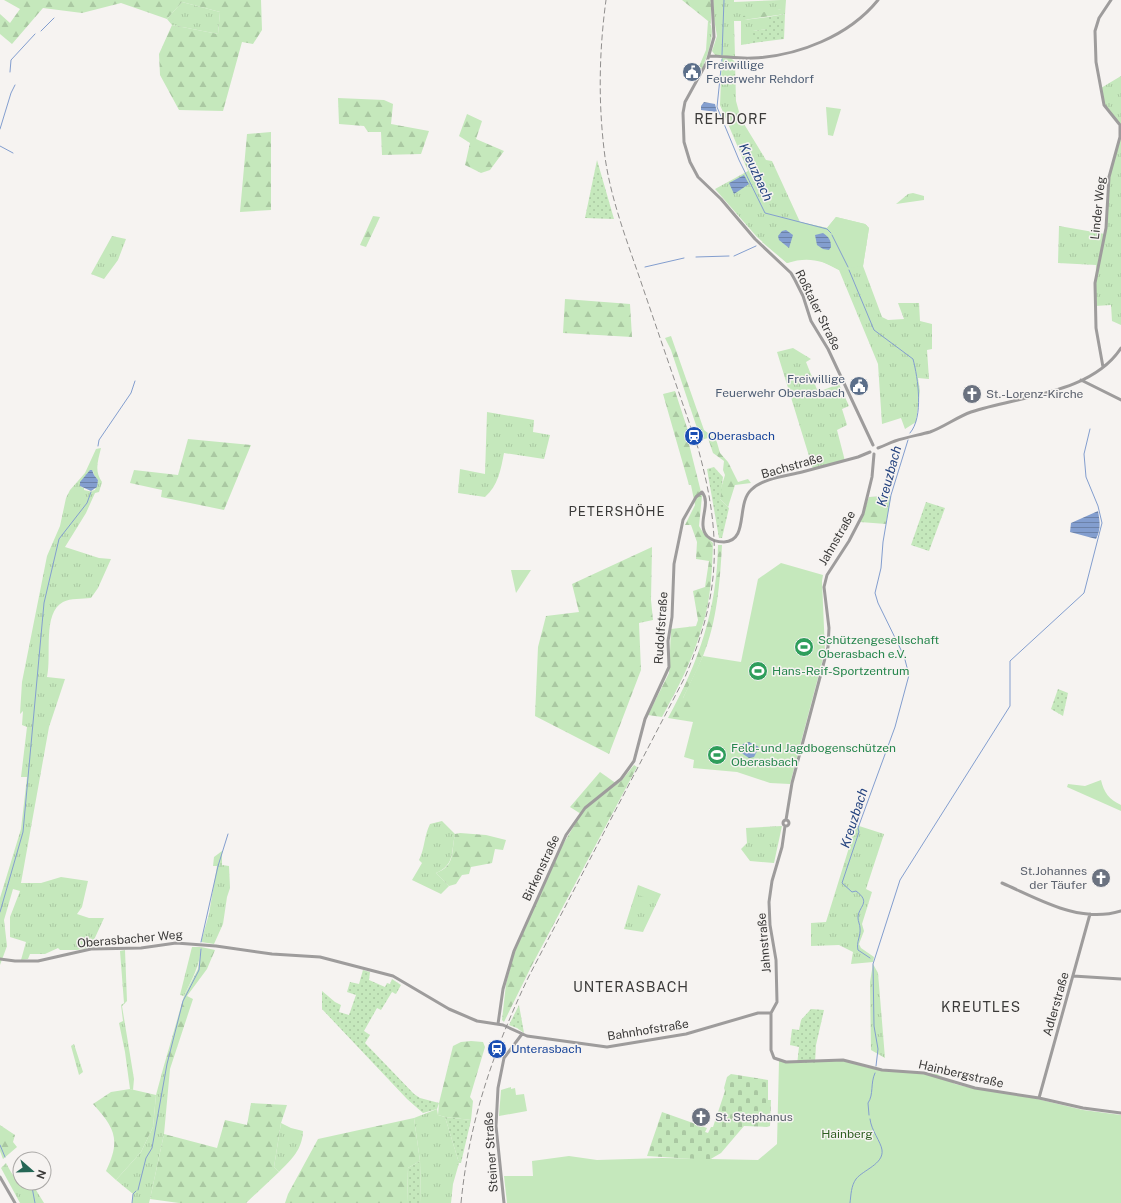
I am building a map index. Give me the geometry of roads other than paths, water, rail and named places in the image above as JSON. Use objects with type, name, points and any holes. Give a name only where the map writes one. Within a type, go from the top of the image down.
[{"type":"street","name":"Roßtaler Straße","points":[[712,0],[715,33],[709,56],[685,102],[683,122],[684,142],[690,162],[698,177],[721,199],[795,280],[803,296],[811,321],[828,349],[872,445]]},
{"type":"street","points":[[709,56],[753,58],[811,47],[839,32],[864,15],[878,0]]},
{"type":"street","name":"Linder Weg","points":[[1103,366],[1096,328],[1095,283],[1106,228],[1109,177],[1120,137],[1120,125],[1104,105],[1096,62],[1095,32],[1099,18],[1111,0]]},
{"type":"street","points":[[878,448],[877,446],[872,445],[870,452],[874,454],[878,448],[931,431],[971,412],[1038,396],[1081,380],[1100,371],[1103,366],[1111,361],[1121,348]]},
{"type":"street","points":[[1081,380],[1121,400]]},
{"type":"street","name":"Bachstraße","points":[[702,492],[705,504],[703,520],[705,531],[713,540],[728,542],[735,538],[740,532],[745,496],[754,486],[770,480],[858,457],[870,452]]},
{"type":"street","name":"Jahnstraße","points":[[774,1058],[771,1050],[771,1013],[776,1005],[777,998],[776,952],[769,915],[770,891],[785,826],[789,823],[786,820],[792,783],[828,647],[829,628],[824,587],[827,575],[849,541],[862,514],[872,477],[874,454]]},
{"type":"street","name":"Rudolfstraße","points":[[617,782],[630,768],[634,760],[645,719],[666,674],[668,666],[668,641],[672,617],[673,580],[676,550],[683,520],[696,497],[702,492]]},
{"type":"street","name":"Birkenstraße","points":[[498,1024],[506,977],[520,936],[572,824],[591,802],[617,782]]},
{"type":"street","points":[[1002,883],[1041,902],[1070,911],[1090,914],[1113,914],[1121,911]]},
{"type":"street","name":"Adlerstraße","points":[[1039,1098],[1090,914]]},
{"type":"street","name":"Oberasbacher Weg","points":[[0,960],[38,961],[91,949],[141,948],[176,943],[210,945],[272,954],[308,955],[333,959],[393,976],[450,1009],[477,1021],[498,1024]]},
{"type":"street","points":[[1072,976],[1121,979]]},
{"type":"street","name":"Bahnhofstraße","points":[[498,1024],[522,1034],[539,1038],[612,1047],[699,1031],[758,1013],[771,1013]]},
{"type":"street","name":"Steiner Straße","points":[[504,1203],[495,1118],[498,1088],[500,1070],[504,1058],[522,1034]]},
{"type":"street","name":"Hainbergstraße","points":[[774,1058],[786,1062],[852,1061],[882,1070],[930,1074],[975,1088],[1039,1098],[1083,1108],[1121,1112]]},
{"type":"street","points":[[0,1178],[15,1203]]},
{"type":"water","points":[[704,102],[715,104],[717,112],[701,110],[701,106]]},
{"type":"water","points":[[744,175],[749,184],[734,194],[729,183]]},
{"type":"water","points":[[786,230],[793,235],[789,248],[779,240],[778,236],[782,231]]},
{"type":"water","points":[[823,233],[830,241],[831,247],[829,250],[823,249],[817,245],[815,235]]},
{"type":"water","points":[[90,470],[92,470],[98,480],[97,487],[91,491],[80,486],[80,482]]},
{"type":"water","points":[[1098,511],[1100,525],[1096,539],[1070,532],[1071,523]]},
{"type":"water","points":[[749,742],[759,747],[754,757],[749,758],[740,752],[739,749],[743,744]]},
{"type":"waterway","name":"Kreuzbach","points":[[722,55],[724,0]]},
{"type":"waterway","points":[[41,31],[54,18]]},
{"type":"waterway","points":[[10,72],[11,60],[35,34]]},
{"type":"waterway","name":"Kreuzbach","points":[[722,59],[717,107],[739,160],[765,213],[827,229],[831,233]]},
{"type":"waterway","points":[[0,129],[11,93],[15,85]]},
{"type":"waterway","points":[[0,146],[13,153]]},
{"type":"waterway","name":"Kreuzbach","points":[[832,235],[848,267]]},
{"type":"waterway","points":[[734,256],[756,246]]},
{"type":"waterway","points":[[696,257],[729,256]]},
{"type":"waterway","points":[[645,267],[684,258]]},
{"type":"waterway","name":"Kreuzbach","points":[[849,270],[874,330],[913,359],[917,376],[919,397],[917,417],[910,433]]},
{"type":"waterway","points":[[98,446],[99,440],[131,393],[135,381]]},
{"type":"waterway","points":[[876,1066],[878,1049],[874,1026],[873,964],[900,880],[1010,706],[1010,661],[1084,593],[1102,523],[1098,506],[1086,477],[1084,454],[1090,429]]},
{"type":"waterway","name":"Kreuzbach","points":[[870,958],[858,950],[860,931],[858,918],[864,902],[863,899],[856,891],[852,892],[842,883],[859,832],[858,828],[895,727],[909,675],[904,656],[878,603],[875,593],[881,568],[883,542],[891,495],[908,440]]},
{"type":"waterway","points":[[0,912],[23,832],[44,603],[59,539],[87,503],[91,492]]},
{"type":"waterway","points":[[201,942],[218,866],[228,834]]},
{"type":"waterway","points":[[138,1190],[146,1158],[152,1148],[167,1064],[183,1001],[199,970],[201,949]]},
{"type":"waterway","name":"Kreuzbach","points":[[869,1115],[868,1103],[871,1096],[875,1073]]},
{"type":"waterway","name":"Kreuzbach","points":[[850,1203],[854,1182],[859,1176],[876,1163],[882,1155],[882,1150],[870,1119]]},
{"type":"waterway","points":[[0,1145],[5,1157]]},
{"type":"waterway","points":[[33,1191],[35,1203]]},
{"type":"waterway","points":[[132,1203],[133,1194],[136,1191]]},
{"type":"railway","points":[[461,1203],[476,1115],[494,1060],[515,1006],[528,978],[685,677],[697,647],[706,618],[711,591],[714,564],[714,537],[706,480],[698,448],[615,205],[605,157],[601,117],[600,78],[606,0]]},
{"type":"place","name":"Freiwillige Feuerwehr Rehdorf","points":[[692,72]]},
{"type":"place","name":"Freiwillige Feuerwehr Oberasbach","points":[[859,386]]},
{"type":"place","name":"St.-Lorenz-Kirche","points":[[972,394]]},
{"type":"place","name":"Oberasbach","points":[[694,436]]},
{"type":"place","name":"Schützengesellschaft Oberasbach e.V.","points":[[804,647]]},
{"type":"place","name":"Hans-Reif-Sportzentrum","points":[[758,671]]},
{"type":"place","name":"Feld- und Jagdbogenschützen Oberasbach","points":[[717,755]]},
{"type":"place","name":"St.Johannes der Täufer","points":[[1101,878]]},
{"type":"place","name":"Unterasbach","points":[[497,1049]]},
{"type":"place","name":"St. Stephanus","points":[[701,1117]]},
{"type":"district","name":"REHDORF","points":[[731,119]]},
{"type":"district","name":"PETERSHÖHE","points":[[617,511]]},
{"type":"district","name":"UNTERASBACH","points":[[631,987]]},
{"type":"district","name":"KREUTLES","points":[[981,1007]]},
{"type":"park label","name":"Hainberg","points":[[847,1134]]}]
